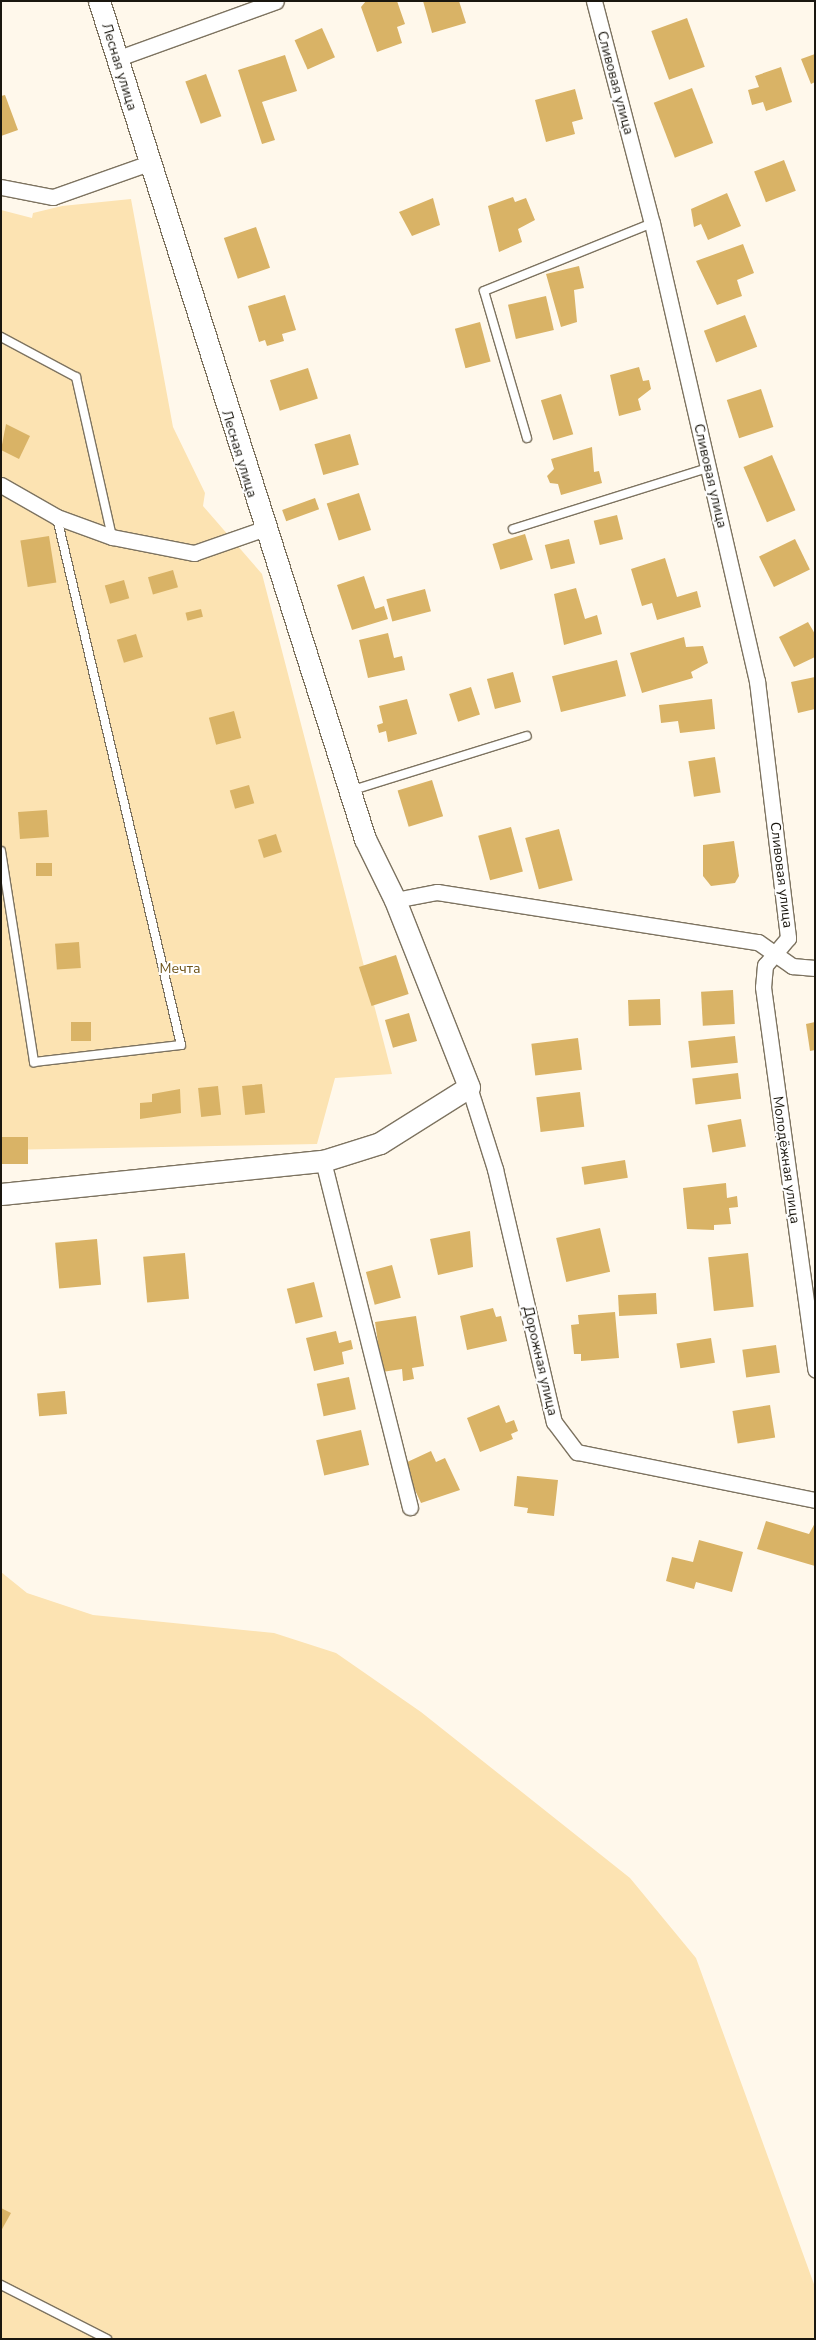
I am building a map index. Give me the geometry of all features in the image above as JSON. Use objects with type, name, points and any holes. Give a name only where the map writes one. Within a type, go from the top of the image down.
[{"type":"street","name":"Лесная улица","points":[[99,1],[263,529],[365,839],[395,900],[469,1087]]},
{"type":"street","points":[[116,59],[276,1]]},
{"type":"street","name":"Сливовая улица","points":[[594,1],[652,223],[756,681],[788,938],[776,954]]},
{"type":"street","points":[[1,186],[53,197],[149,163]]},
{"type":"street","points":[[1,484],[57,517],[112,537],[194,553],[263,529]]},
{"type":"street","points":[[395,900],[437,892],[758,942],[792,966],[815,968]]},
{"type":"street","name":"Молодёжная улица","points":[[776,954],[766,965],[763,987],[815,1369]]},
{"type":"street","points":[[1,1194],[323,1161],[380,1143],[469,1087]]},
{"type":"street","name":"Дорожная улица","points":[[469,1087],[495,1169],[554,1422],[576,1452],[815,1500]]},
{"type":"street","points":[[323,1161],[410,1507]]},
{"type":"lane","points":[[527,438],[484,291],[652,223]]},
{"type":"lane","points":[[1,337],[76,377],[112,537]]},
{"type":"lane","points":[[512,529],[708,468]]},
{"type":"lane","points":[[1,851],[34,1062],[181,1045],[57,517]]},
{"type":"lane","points":[[349,791],[527,736]]},
{"type":"lane","points":[[1,2285],[107,2339]]},
{"type":"green space","name":"Мечта","points":[[131,199],[173,427],[205,493],[203,506],[262,574],[392,1074],[335,1078],[317,1144],[1,1150],[1,210],[32,218],[33,213],[62,206]]},
{"type":"green space","points":[[1,1572],[27,1593],[93,1615],[274,1633],[336,1653],[421,1712],[630,1878],[696,1958],[815,2287],[815,2339],[1,2339]]},
{"type":"building","points":[[366,1],[397,1],[405,24],[397,27],[402,43],[377,52],[361,7]]},
{"type":"building","points":[[423,1],[459,1],[466,23],[432,33]]},
{"type":"building","points":[[687,18],[705,67],[669,80],[651,31]]},
{"type":"building","points":[[322,28],[335,57],[308,69],[295,40]]},
{"type":"building","points":[[815,54],[815,82],[811,84],[801,59]]},
{"type":"building","points":[[285,55],[297,91],[262,102],[275,140],[262,144],[238,70]]},
{"type":"building","points":[[781,67],[792,102],[766,111],[763,102],[752,105],[748,90],[759,87],[755,76]]},
{"type":"building","points":[[206,74],[221,116],[201,124],[185,82]]},
{"type":"building","points":[[692,88],[713,143],[675,158],[654,103]]},
{"type":"building","points":[[575,89],[583,119],[572,122],[575,134],[546,142],[535,100]]},
{"type":"building","points":[[5,95],[18,130],[1,136],[1,96]]},
{"type":"building","points":[[784,160],[796,191],[766,202],[754,171]]},
{"type":"building","points":[[727,193],[741,226],[708,240],[701,224],[694,227],[691,209]]},
{"type":"building","points":[[513,197],[515,202],[526,198],[535,220],[518,229],[522,242],[499,252],[488,206]]},
{"type":"building","points":[[433,198],[440,225],[412,236],[399,212]]},
{"type":"building","points":[[256,227],[270,268],[238,279],[224,238]]},
{"type":"building","points":[[743,244],[754,273],[737,280],[742,296],[717,305],[696,261]]},
{"type":"building","points":[[579,266],[584,288],[574,290],[577,322],[561,327],[546,274]]},
{"type":"building","points":[[285,295],[296,330],[282,334],[284,341],[267,346],[265,340],[259,342],[248,306]]},
{"type":"building","points":[[546,296],[554,330],[516,339],[508,305]]},
{"type":"building","points":[[745,315],[757,347],[716,363],[704,331]]},
{"type":"building","points":[[480,322],[491,362],[465,368],[455,329]]},
{"type":"building","points":[[639,367],[643,381],[649,380],[651,389],[638,399],[641,410],[619,416],[610,375]]},
{"type":"building","points":[[308,368],[318,398],[280,411],[270,380]]},
{"type":"building","points":[[761,389],[773,427],[739,438],[727,400]]},
{"type":"building","points":[[561,394],[573,434],[553,440],[541,400]]},
{"type":"building","points":[[6,424],[30,436],[19,459],[1,450]]},
{"type":"building","points":[[350,434],[359,465],[323,475],[314,444]]},
{"type":"building","points":[[592,447],[594,472],[599,471],[602,483],[561,495],[558,484],[550,483],[547,476],[554,469],[551,459]]},
{"type":"building","points":[[772,455],[795,510],[767,522],[743,467]]},
{"type":"building","points":[[359,493],[371,530],[339,541],[327,504]]},
{"type":"building","points":[[315,498],[319,509],[286,521],[282,510]]},
{"type":"building","points":[[617,515],[623,539],[600,545],[594,521]]},
{"type":"building","points":[[525,534],[533,560],[500,570],[492,544]]},
{"type":"building","points":[[49,536],[56,582],[28,587],[20,541]]},
{"type":"building","points":[[569,539],[575,563],[551,569],[545,545]]},
{"type":"building","points":[[795,539],[810,570],[774,587],[759,557]]},
{"type":"building","points":[[665,558],[677,597],[697,591],[701,607],[657,620],[652,603],[642,606],[631,569]]},
{"type":"building","points":[[173,570],[178,587],[153,594],[148,577]]},
{"type":"building","points":[[364,576],[375,609],[384,606],[388,619],[352,630],[337,585]]},
{"type":"building","points":[[124,580],[129,598],[110,604],[105,586]]},
{"type":"building","points":[[576,588],[585,619],[597,615],[602,634],[564,645],[554,594]]},
{"type":"building","points":[[425,589],[431,611],[392,622],[386,599]]},
{"type":"building","points":[[201,609],[203,617],[187,621],[185,613]]},
{"type":"building","points":[[808,622],[815,634],[815,657],[794,667],[779,637]]},
{"type":"building","points":[[388,633],[394,658],[402,656],[405,670],[368,678],[359,640]]},
{"type":"building","points":[[136,634],[143,657],[124,663],[117,640]]},
{"type":"building","points":[[684,637],[686,647],[703,646],[708,663],[691,672],[693,678],[642,693],[630,653]]},
{"type":"building","points":[[617,660],[626,696],[561,712],[552,676]]},
{"type":"building","points":[[513,672],[521,702],[495,709],[487,679]]},
{"type":"building","points":[[815,677],[815,709],[798,713],[791,682]]},
{"type":"building","points":[[471,687],[480,715],[458,722],[449,694]]},
{"type":"building","points":[[407,699],[417,734],[388,742],[386,731],[379,733],[377,725],[383,723],[379,706]]},
{"type":"building","points":[[712,699],[715,729],[680,733],[678,721],[661,723],[659,705]]},
{"type":"building","points":[[234,711],[241,738],[216,745],[209,718]]},
{"type":"building","points":[[715,757],[721,793],[694,797],[688,761]]},
{"type":"building","points":[[432,780],[443,816],[409,827],[398,791]]},
{"type":"building","points":[[249,785],[254,803],[235,809],[230,791]]},
{"type":"building","points":[[47,810],[49,837],[20,839],[18,812]]},
{"type":"building","points":[[511,827],[523,871],[490,880],[478,836]]},
{"type":"building","points":[[559,829],[573,880],[539,889],[525,838]]},
{"type":"building","points":[[276,834],[282,852],[264,858],[258,840]]},
{"type":"building","points":[[734,841],[739,876],[735,883],[711,886],[703,876],[703,845]]},
{"type":"building","points":[[36,863],[52,863],[52,876],[36,876]]},
{"type":"building","points":[[79,942],[81,968],[57,970],[55,944]]},
{"type":"building","points":[[396,955],[409,994],[372,1006],[359,967]]},
{"type":"building","points":[[733,990],[735,1024],[703,1026],[701,992]]},
{"type":"building","points":[[660,999],[661,1025],[629,1026],[628,1000]]},
{"type":"building","points":[[409,1013],[417,1041],[393,1048],[385,1020]]},
{"type":"building","points":[[71,1022],[91,1022],[91,1041],[71,1041]]},
{"type":"building","points":[[815,1022],[815,1050],[810,1051],[806,1024]]},
{"type":"building","points":[[735,1036],[738,1063],[691,1068],[688,1041]]},
{"type":"building","points":[[578,1038],[582,1070],[535,1075],[531,1044]]},
{"type":"building","points":[[738,1073],[741,1099],[696,1104],[692,1079]]},
{"type":"building","points":[[262,1084],[265,1113],[245,1115],[242,1086]]},
{"type":"building","points":[[218,1086],[221,1115],[201,1117],[198,1088]]},
{"type":"building","points":[[180,1089],[181,1113],[140,1119],[140,1103],[152,1102],[152,1094]]},
{"type":"building","points":[[580,1092],[584,1127],[541,1132],[536,1097]]},
{"type":"building","points":[[741,1119],[746,1147],[712,1152],[708,1125]]},
{"type":"building","points":[[1,1137],[28,1137],[28,1164],[1,1164]]},
{"type":"building","points":[[625,1160],[628,1178],[584,1185],[582,1167]]},
{"type":"building","points":[[726,1183],[727,1198],[737,1196],[738,1207],[729,1208],[731,1224],[714,1225],[714,1230],[687,1229],[683,1188]]},
{"type":"building","points":[[600,1228],[610,1272],[566,1282],[556,1238]]},
{"type":"building","points":[[470,1231],[473,1267],[438,1275],[430,1239]]},
{"type":"building","points":[[97,1239],[101,1285],[59,1288],[55,1243]]},
{"type":"building","points":[[185,1253],[189,1299],[147,1302],[143,1257]]},
{"type":"building","points":[[748,1253],[754,1307],[714,1311],[708,1257]]},
{"type":"building","points":[[392,1265],[401,1298],[375,1305],[366,1272]]},
{"type":"building","points":[[314,1282],[323,1317],[296,1324],[287,1289]]},
{"type":"building","points":[[656,1293],[657,1314],[619,1316],[618,1295]]},
{"type":"building","points":[[493,1308],[496,1317],[501,1316],[507,1341],[467,1350],[460,1316]]},
{"type":"building","points":[[615,1312],[619,1358],[581,1361],[581,1354],[574,1354],[571,1325],[579,1324],[578,1315]]},
{"type":"building","points":[[416,1316],[424,1366],[412,1368],[414,1379],[403,1381],[402,1369],[382,1372],[375,1322]]},
{"type":"building","points":[[336,1331],[339,1343],[351,1340],[353,1349],[342,1352],[344,1364],[314,1371],[306,1338]]},
{"type":"building","points":[[711,1338],[715,1363],[680,1368],[676,1343]]},
{"type":"building","points":[[776,1345],[780,1373],[746,1377],[742,1350]]},
{"type":"building","points":[[349,1377],[356,1409],[324,1416],[317,1384]]},
{"type":"building","points":[[65,1391],[67,1414],[39,1416],[37,1393]]},
{"type":"building","points":[[499,1405],[506,1423],[514,1420],[518,1431],[511,1434],[513,1439],[480,1452],[467,1418]]},
{"type":"building","points":[[770,1405],[775,1438],[738,1444],[732,1411]]},
{"type":"building","points":[[361,1430],[369,1465],[324,1475],[316,1440]]},
{"type":"building","points":[[431,1451],[436,1462],[445,1458],[460,1490],[421,1503],[403,1464]]},
{"type":"building","points":[[517,1476],[558,1480],[554,1516],[527,1513],[528,1508],[514,1506]]},
{"type":"building","points":[[766,1521],[809,1534],[815,1523],[815,1566],[757,1549]]},
{"type":"building","points":[[699,1540],[743,1552],[732,1592],[696,1582],[694,1589],[666,1581],[672,1557],[693,1562]]},
{"type":"building","points":[[1,2208],[11,2213],[1,2231]]}]
